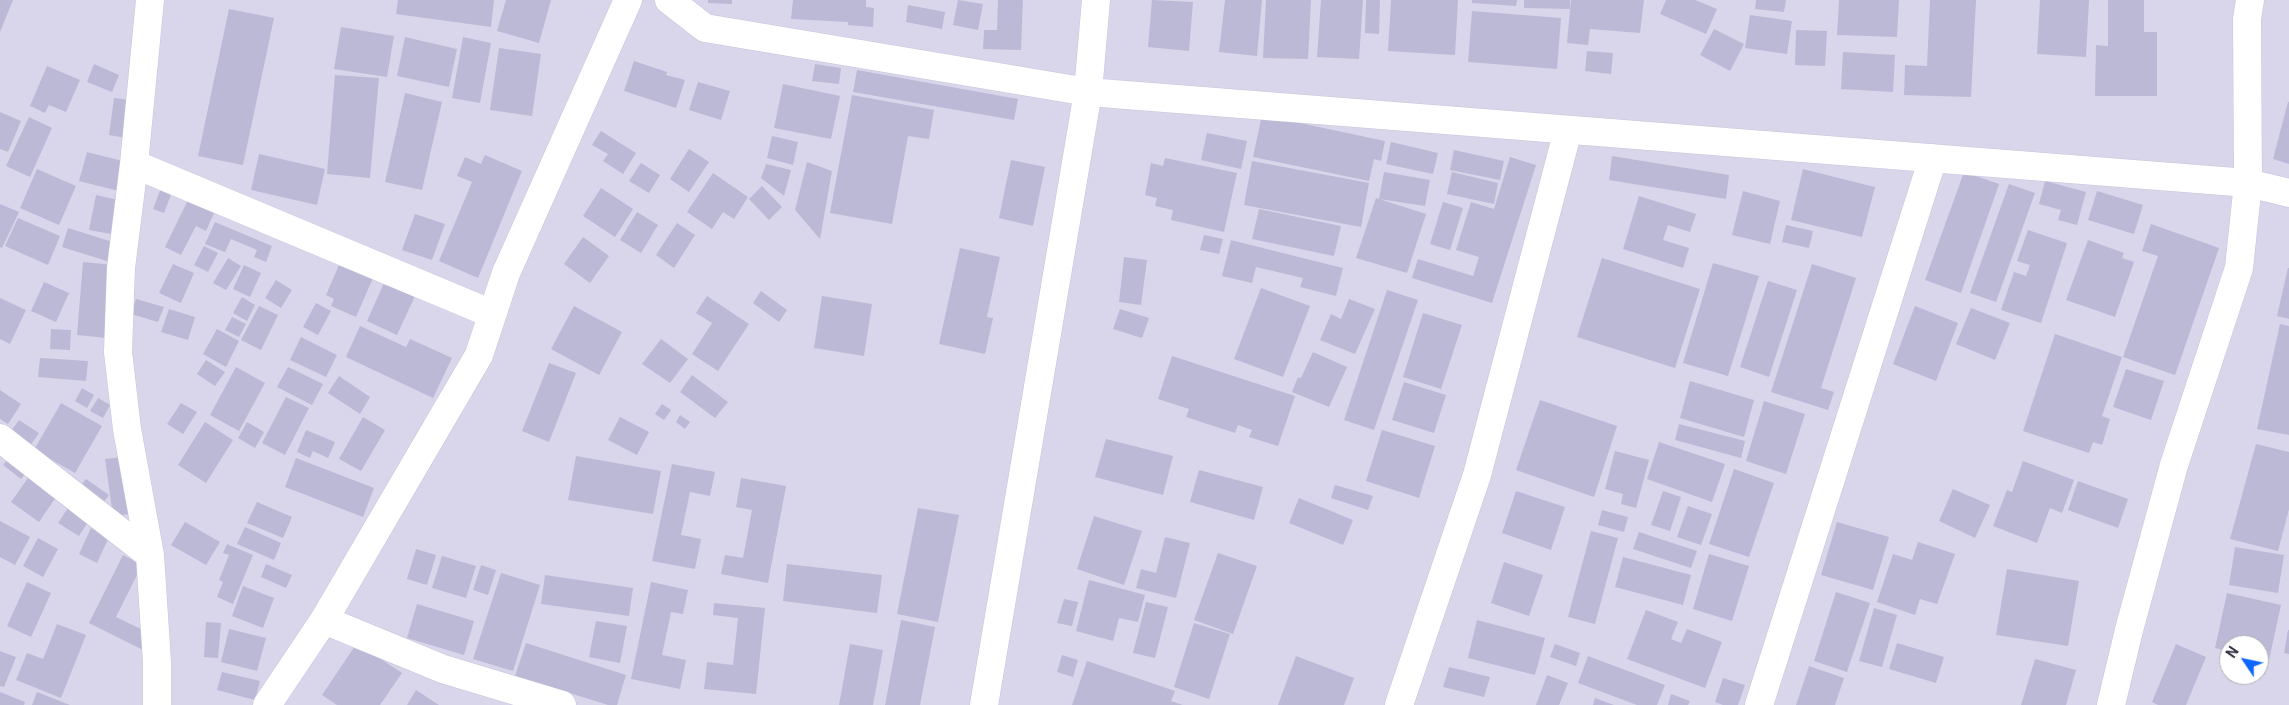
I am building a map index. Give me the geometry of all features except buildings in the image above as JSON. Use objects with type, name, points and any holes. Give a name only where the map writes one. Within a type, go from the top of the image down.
[{"type":"street","points":[[150,0],[134,164],[121,268],[118,352],[127,429],[150,554],[157,662],[157,705]]},
{"type":"street","points":[[267,705],[324,620],[479,355],[506,273],[628,0]]},
{"type":"street","points":[[669,0],[705,28],[1088,92],[2248,183],[2289,193]]},
{"type":"street","points":[[984,705],[1088,92],[1096,0]]},
{"type":"street","points":[[2111,705],[2128,630],[2174,465],[2240,268],[2248,183],[2247,19],[2250,0]]},
{"type":"street","points":[[1399,705],[1477,475],[1568,130]]},
{"type":"street","points":[[1759,705],[1933,158]]},
{"type":"street","points":[[134,164],[492,314]]},
{"type":"street","points":[[0,438],[150,554]]},
{"type":"street","points":[[324,620],[443,669],[562,705]]},
{"type":"shaded area","points":[[0,0],[2289,0],[2289,705],[0,705]]}]
